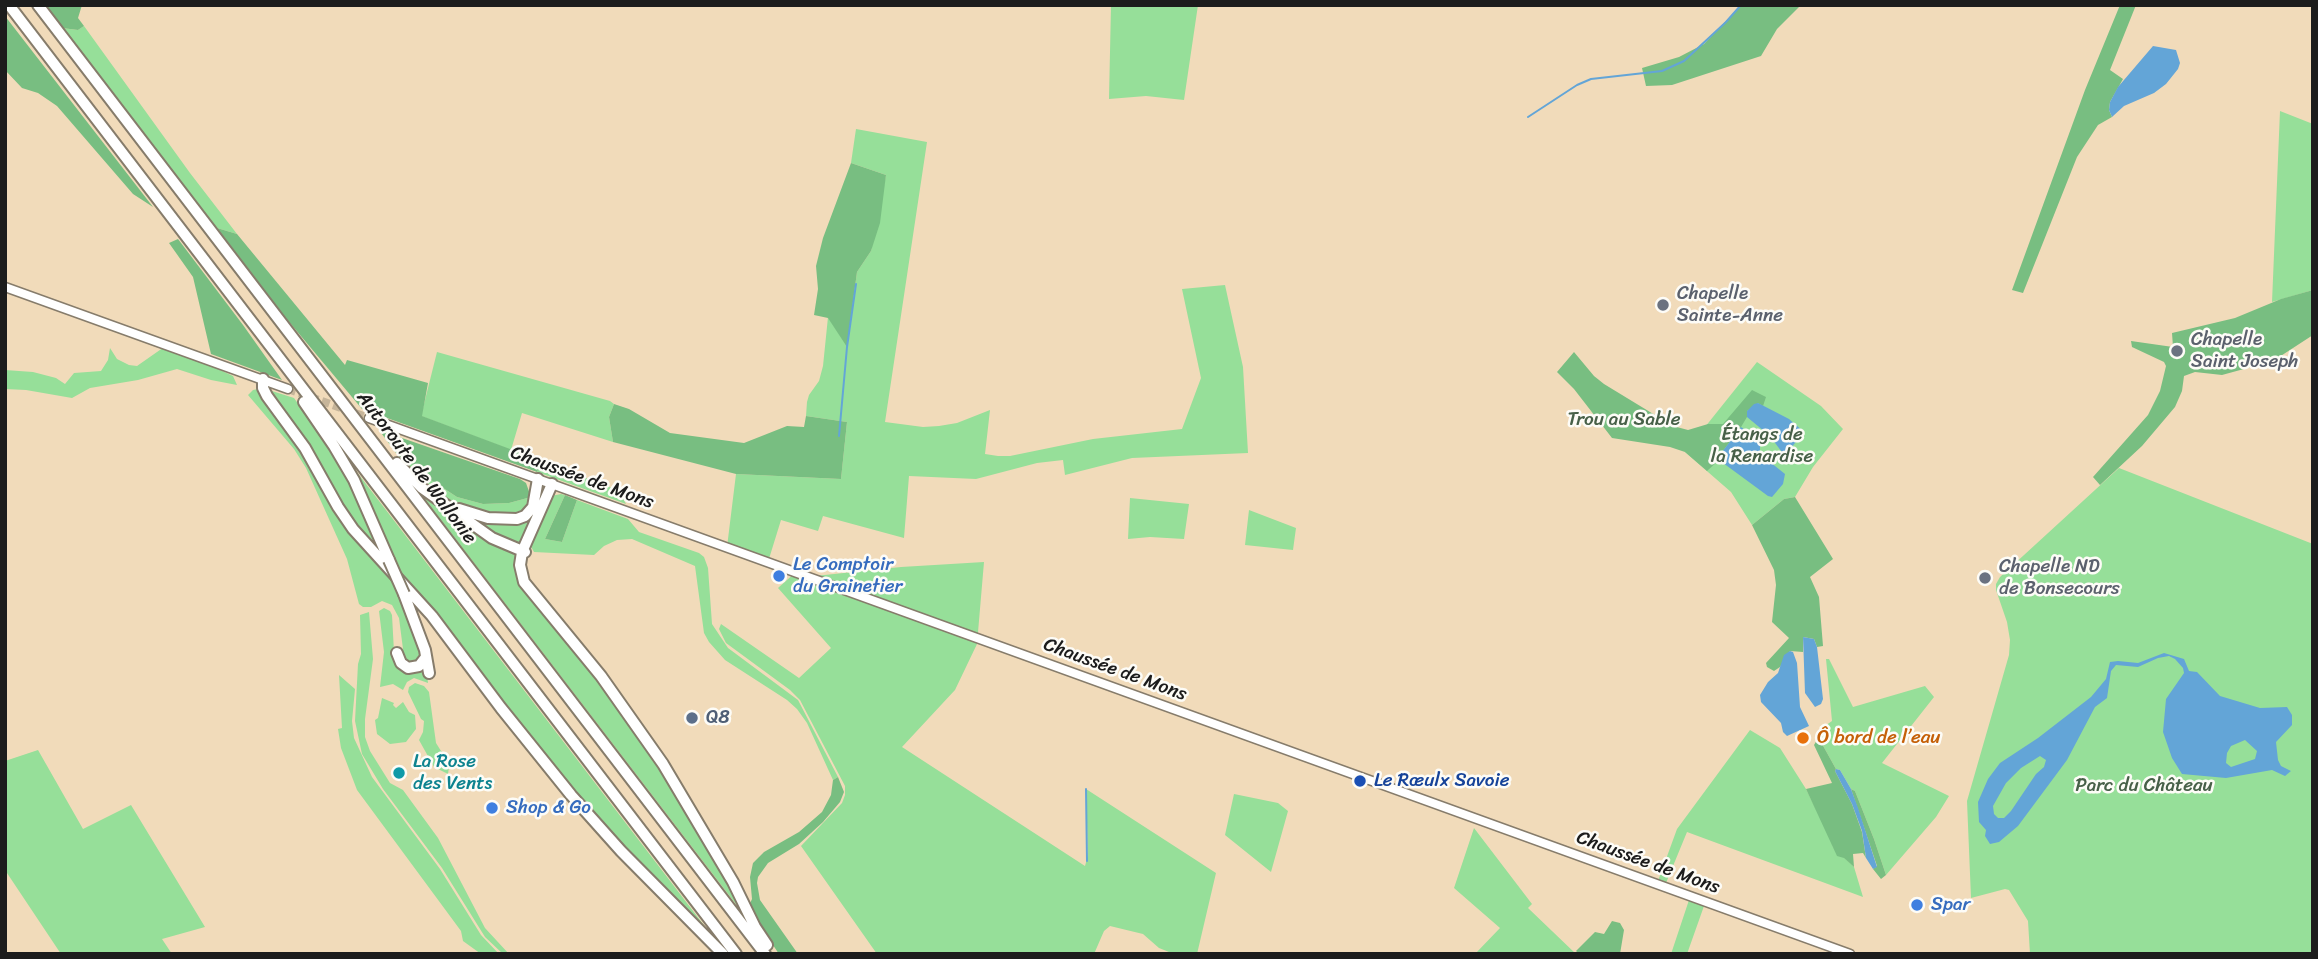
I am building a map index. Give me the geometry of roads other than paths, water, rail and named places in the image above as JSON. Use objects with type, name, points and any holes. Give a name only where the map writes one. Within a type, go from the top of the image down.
[{"type":"highway","points":[[9,5],[736,954]]},
{"type":"highway","name":"Autoroute de Wallonie","points":[[38,5],[765,954]]},
{"type":"highway","points":[[274,351],[292,385],[354,480],[415,621],[429,673]]},
{"type":"highway","points":[[305,353],[402,469],[422,488],[492,538],[524,552]]},
{"type":"highway","points":[[263,379],[267,396],[305,448],[353,529],[427,610],[502,711],[596,823],[720,951]]},
{"type":"highway","points":[[446,504],[488,518],[517,519],[525,516],[533,507],[538,479]]},
{"type":"highway","points":[[552,484],[520,565],[524,582],[601,676],[638,727],[686,801],[772,954]]},
{"type":"highway","points":[[415,621],[426,637]]},
{"type":"highway","points":[[397,653],[401,663],[408,667],[419,666],[426,657]]},
{"type":"highway","points":[[729,870],[733,882]]},
{"type":"highway","points":[[701,935],[720,951]]},
{"type":"main road","points":[[5,287],[288,388]]},
{"type":"main road","name":"Chaussée de Mons","points":[[369,418],[1850,954]]},
{"type":"water","points":[[2153,46],[2176,50],[2180,63],[2178,69],[2166,84],[2154,93],[2124,106],[2112,117],[2110,102],[2118,87]]},
{"type":"water","points":[[1758,403],[1789,419],[1804,432],[1786,454],[1784,455],[1770,436],[1747,417],[1747,411]]},
{"type":"water","points":[[1741,427],[1760,441],[1760,454],[1785,474],[1783,484],[1772,497],[1719,460],[1719,456]]},
{"type":"water","points":[[1803,637],[1814,639],[1817,647],[1823,699],[1821,704],[1815,707],[1805,693]]},
{"type":"water","points":[[1790,651],[1797,663],[1800,707],[1809,726],[1787,736],[1781,723],[1761,702],[1760,695],[1778,673],[1784,655]]},
{"type":"water","points":[[2164,653],[2184,659],[2189,671],[2197,672],[2220,696],[2260,708],[2287,707],[2292,715],[2292,725],[2276,742],[2281,766],[2291,771],[2285,776],[2272,770],[2226,778],[2182,774],[2172,758],[2163,732],[2166,699],[2184,673],[2183,668],[2169,656],[2138,667],[2116,665],[2111,671],[2107,698],[2095,707],[2067,760],[2018,826],[1999,842],[1990,844],[1985,836],[1986,830],[1979,822],[1978,802],[1988,779],[2000,763],[2091,697],[2106,679],[2110,662],[2138,663]],"holes":[[[2245,740],[2257,751],[2255,759],[2231,767],[2226,763],[2227,753],[2231,746]],[[2040,756],[2046,760],[2044,767],[2036,774],[2011,811],[2004,818],[1998,818],[1994,814],[1993,806],[2006,783],[2021,768]]]},
{"type":"water","points":[[1836,769],[1840,770],[1851,789],[1877,867],[1873,869],[1866,858],[1862,831]]},
{"type":"waterway","points":[[1528,117],[1591,79],[1662,71],[1684,61],[1741,5]]},
{"type":"waterway","points":[[839,436],[856,284]]},
{"type":"waterway","points":[[1086,789],[1087,861]]},
{"type":"tunnel","points":[[288,389],[369,418]]},
{"type":"place","name":"Chapelle Sainte-Anne","points":[[1663,305]]},
{"type":"place","name":"Chapelle Saint Joseph","points":[[2177,351]]},
{"type":"place","name":"Le Comptoir du Grainetier","points":[[779,576]]},
{"type":"place","name":"Chapelle ND de Bonsecours","points":[[1985,578]]},
{"type":"place","name":"Q8","points":[[692,718]]},
{"type":"place","name":"Ô bord de l’eau","points":[[1803,738]]},
{"type":"place","name":"La Rose des Vents","points":[[399,773]]},
{"type":"place","name":"Le Rœulx Savoie","points":[[1360,781]]},
{"type":"place","name":"Shop & Go","points":[[492,808]]},
{"type":"place","name":"Spar","points":[[1917,905]]},
{"type":"park label","name":"Trou au Sable","points":[[1624,420]]},
{"type":"park label","name":"Étangs de la Renardise","points":[[1762,446]]},
{"type":"park label","name":"Parc du Château","points":[[2144,786]]}]
